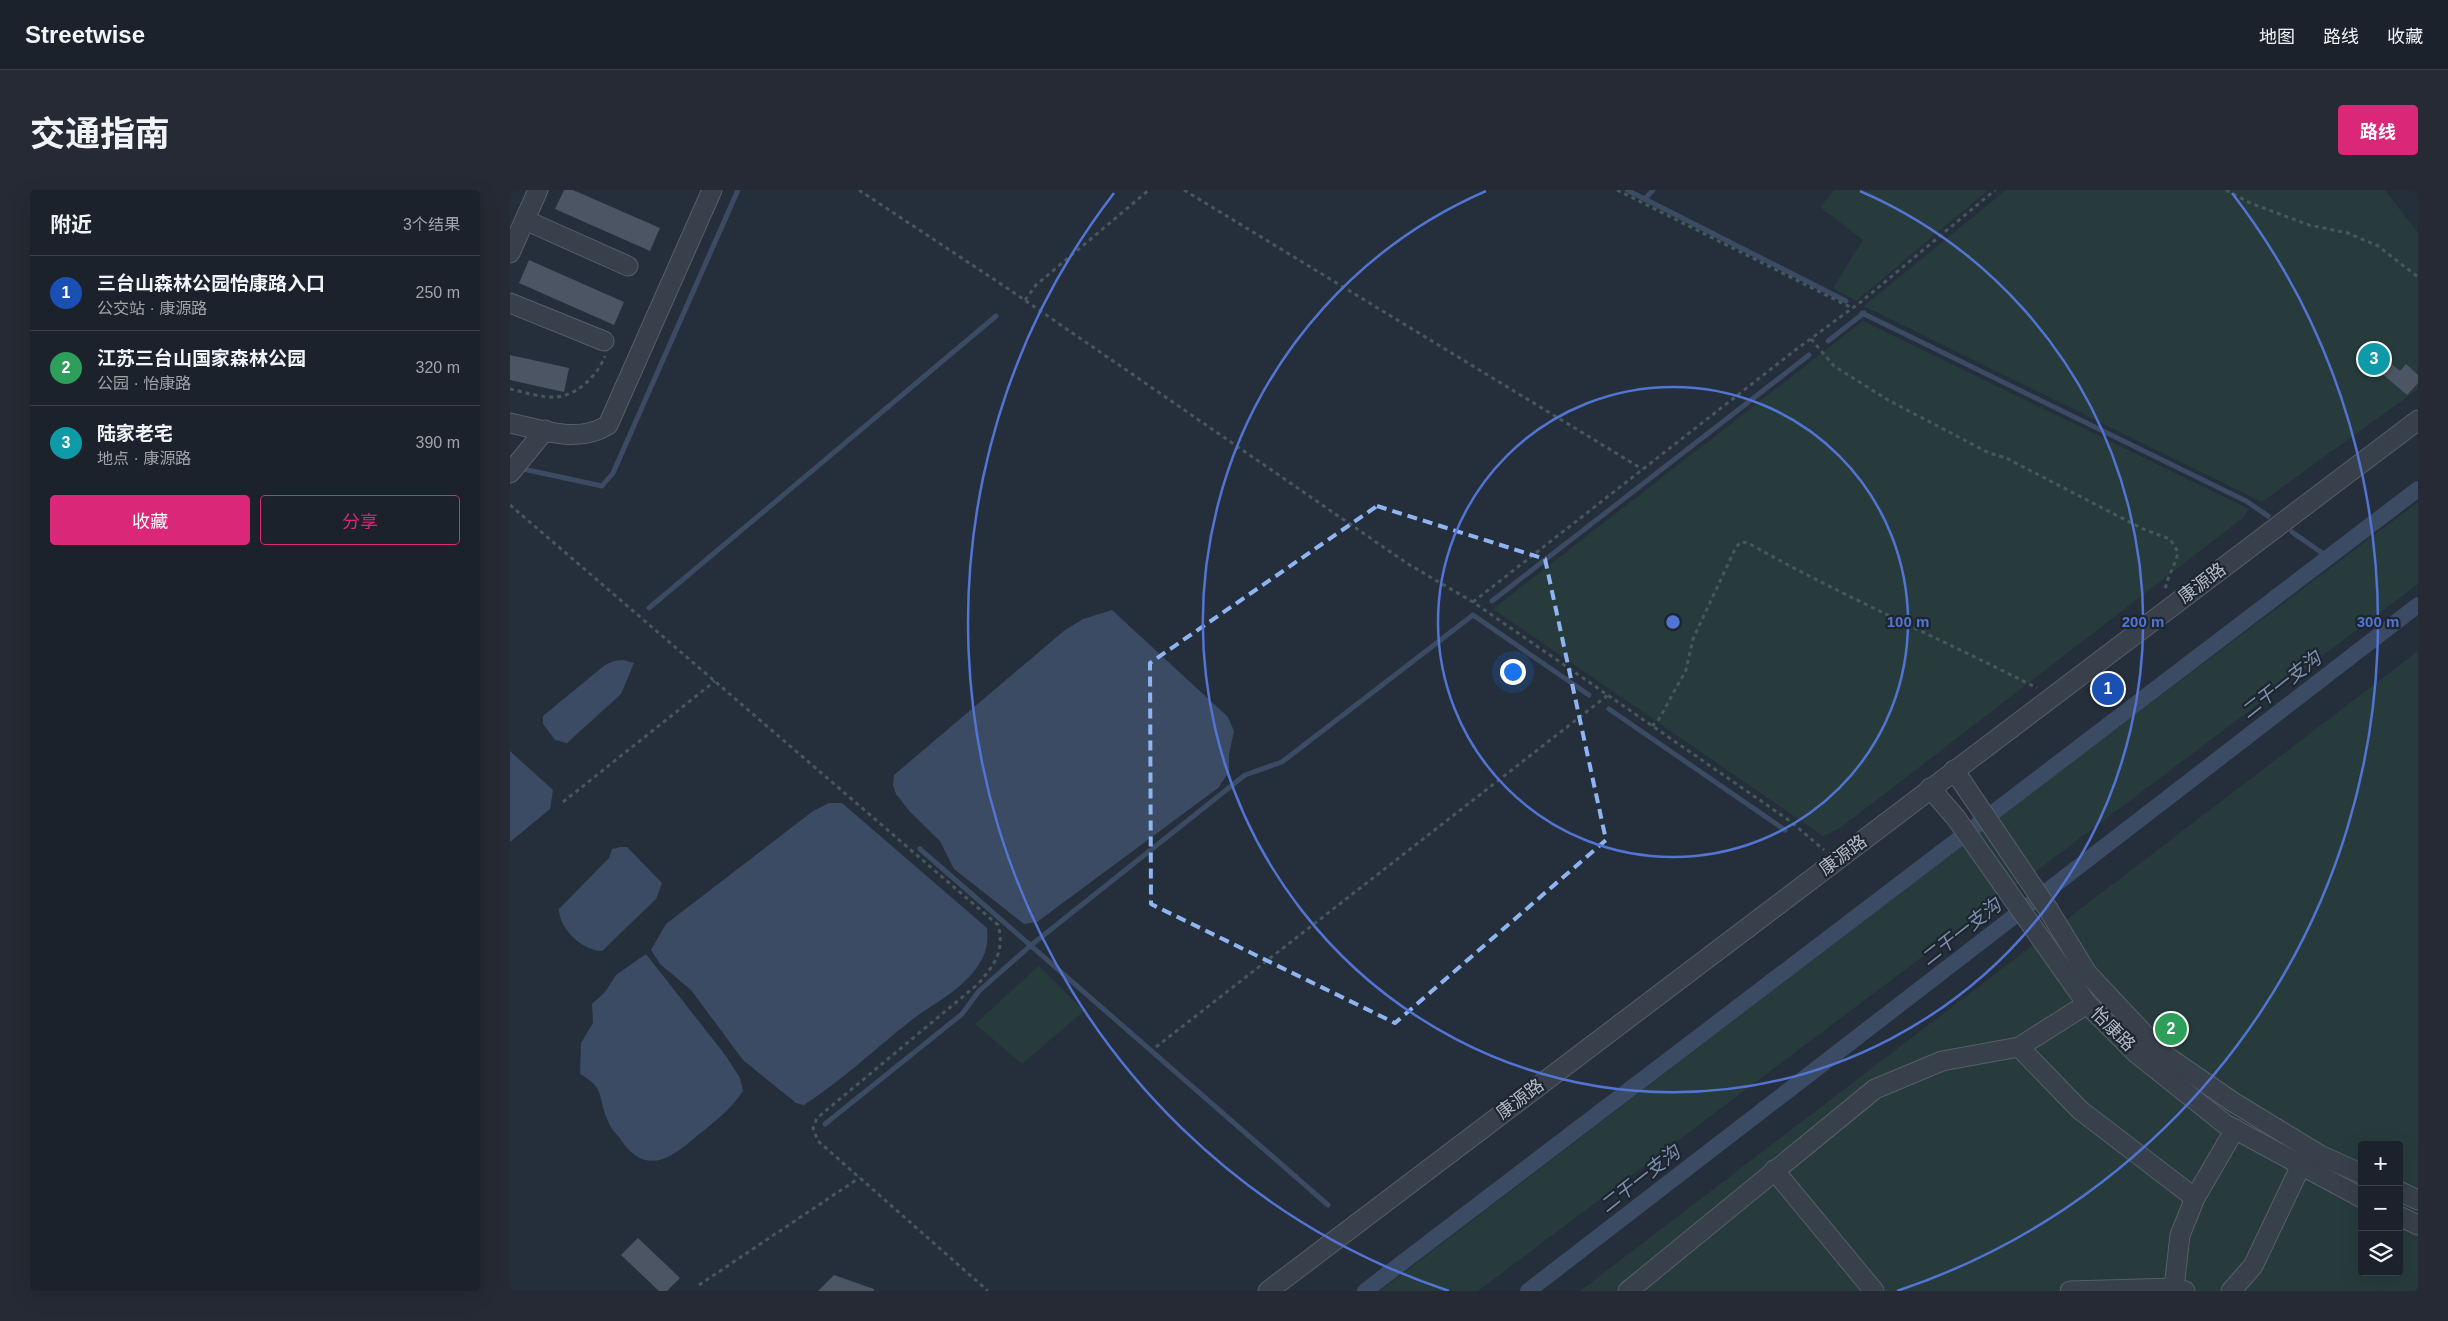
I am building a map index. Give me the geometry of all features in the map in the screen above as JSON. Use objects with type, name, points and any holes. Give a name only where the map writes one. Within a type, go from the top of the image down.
[{"type":"street","points":[[510,253],[518,228],[538,190]]},
{"type":"street","points":[[510,423],[582,436],[598,431],[608,425],[712,190]]},
{"type":"street","points":[[518,228],[628,266]]},
{"type":"street","points":[[510,303],[604,341]]},
{"type":"street","name":"康源路","points":[[1268,1291],[2418,420]]},
{"type":"street","points":[[510,473],[545,430]]},
{"type":"street","name":"怡康路","points":[[1954,770],[2048,909],[2087,973],[2162,1053],[2173,1071],[2235,1129],[2358,1196]]},
{"type":"street","name":"怡康路","points":[[1930,788],[1956,818],[2088,1004],[2136,1053],[2234,1102],[2309,1148],[2358,1172]]},
{"type":"street","points":[[1628,1291],[1875,1089],[1942,1061],[2019,1046],[2088,1004]]},
{"type":"street","points":[[2019,1046],[2080,1110],[2195,1198]]},
{"type":"street","points":[[2070,1291],[2179,1290],[2180,1235],[2195,1198],[2235,1129]]},
{"type":"street","points":[[2231,1291],[2253,1266],[2309,1148]]},
{"type":"street","points":[[1774,1170],[1874,1291]]},
{"type":"street","points":[[2403,1193],[2418,1200]]},
{"type":"path","points":[[859,190],[1024,300],[1408,564],[1473,602],[1790,821],[1836,860]]},
{"type":"path","points":[[1024,300],[1036,285],[1149,190]]},
{"type":"path","points":[[1184,190],[1642,469]]},
{"type":"path","points":[[1617,190],[1852,308]]},
{"type":"path","points":[[1473,602],[1642,469],[1852,308],[1995,190]]},
{"type":"path","points":[[2226,190],[2250,203],[2309,225],[2348,233],[2378,246],[2418,277]]},
{"type":"path","points":[[1811,339],[1834,366],[1888,400],[1989,453],[2006,458],[2143,529],[2170,539],[2178,552],[2175,566],[2167,578],[2165,591],[2168,609]]},
{"type":"path","points":[[510,389],[555,397],[571,392],[593,378],[606,353],[604,341]]},
{"type":"path","points":[[510,505],[998,924],[1002,940],[994,965],[978,984],[817,1118],[813,1128],[818,1141],[988,1291]]},
{"type":"path","points":[[1652,726],[1659,719],[1686,670],[1694,639],[1736,548],[1741,542],[1748,543],[1810,578],[2053,696]]},
{"type":"path","points":[[563,802],[715,681]]},
{"type":"path","points":[[1156,1047],[1608,695]]},
{"type":"path","points":[[699,1285],[859,1178]]},
{"type":"highlighted area","points":[[1377,506],[1545,559],[1606,840],[1395,1023],[1151,904],[1150,663]]},
{"type":"green space","points":[[1834,190],[1988,190],[1856,301],[1833,288],[1863,240],[1820,207]]},
{"type":"green space","points":[[2006,190],[2385,190],[2418,233],[2418,389],[2262,502],[1864,306]]},
{"type":"green space","points":[[1863,321],[2249,509],[2244,517],[1839,829],[1823,836],[1493,609]]},
{"type":"green space","points":[[2418,502],[2418,584],[1478,1291],[1380,1291],[2051,778]]},
{"type":"green space","points":[[2418,651],[2418,1291],[1580,1291]]},
{"type":"green space","points":[[1039,966],[1084,1011],[1022,1064],[975,1024]]},
{"type":"water","points":[[1112,610],[1228,717],[1234,731],[1229,754],[1229,772],[1218,788],[1037,922],[1024,924],[954,869],[940,841],[910,812],[896,794],[893,785],[894,775],[1065,630],[1083,619]]},
{"type":"water","points":[[623,660],[634,663],[621,694],[567,743],[555,740],[543,724],[543,716],[605,665]]},
{"type":"water","points":[[510,751],[553,790],[550,809],[510,842]]},
{"type":"water","points":[[829,803],[842,803],[987,928],[987,943],[982,960],[965,982],[909,1022],[845,1075],[804,1105],[796,1103],[743,1060],[691,990],[660,964],[651,950],[666,924],[813,811]]},
{"type":"water","points":[[627,847],[662,883],[656,899],[602,951],[595,950],[573,938],[563,924],[559,909],[609,858],[612,849]]},
{"type":"water","points":[[646,954],[726,1056],[740,1078],[743,1091],[726,1111],[681,1149],[663,1159],[654,1161],[638,1157],[629,1150],[609,1124],[598,1089],[589,1079],[580,1074],[581,1043],[593,1023],[592,1004],[605,992],[616,975]]},
{"type":"building","points":[[564,190],[573,190],[660,228],[650,251],[555,209]]},
{"type":"building","points":[[529,260],[624,302],[614,325],[519,283]]},
{"type":"building","points":[[2368,345],[2400,371],[2406,364],[2418,375],[2418,383],[2407,395],[2360,355]]},
{"type":"building","points":[[510,355],[569,368],[564,392],[510,380]]},
{"type":"building","points":[[638,1238],[680,1278],[667,1291],[659,1291],[621,1255]]},
{"type":"building","points":[[834,1275],[874,1289],[874,1291],[818,1291]]},
{"type":"waterway","points":[[523,469],[602,486],[613,473],[738,190]]},
{"type":"waterway","points":[[1627,190],[1846,301]]},
{"type":"waterway","points":[[1645,199],[1653,190]]},
{"type":"waterway","points":[[1862,313],[2246,501],[2268,516]]},
{"type":"waterway","points":[[1828,341],[1864,313]]},
{"type":"waterway","points":[[649,608],[996,316]]},
{"type":"waterway","points":[[1492,601],[1809,355]]},
{"type":"waterway","points":[[1365,1291],[2418,489]]},
{"type":"waterway","points":[[2292,532],[2328,557]]},
{"type":"waterway","name":"二干一支沟","points":[[1528,1291],[2418,605]]},
{"type":"waterway","points":[[825,1124],[962,1014],[979,991],[1030,946],[1245,775],[1282,762],[1473,615],[1589,695]]},
{"type":"waterway","points":[[1609,709],[1785,830]]},
{"type":"waterway","points":[[920,849],[1328,1205]]},
{"type":"place","name":"陆家老宅","points":[[2374,359]]},
{"type":"place","name":"三台山森林公园怡康路入口","points":[[2108,689]]},
{"type":"place","name":"江苏三台山国家森林公园","points":[[2171,1029]]}]
